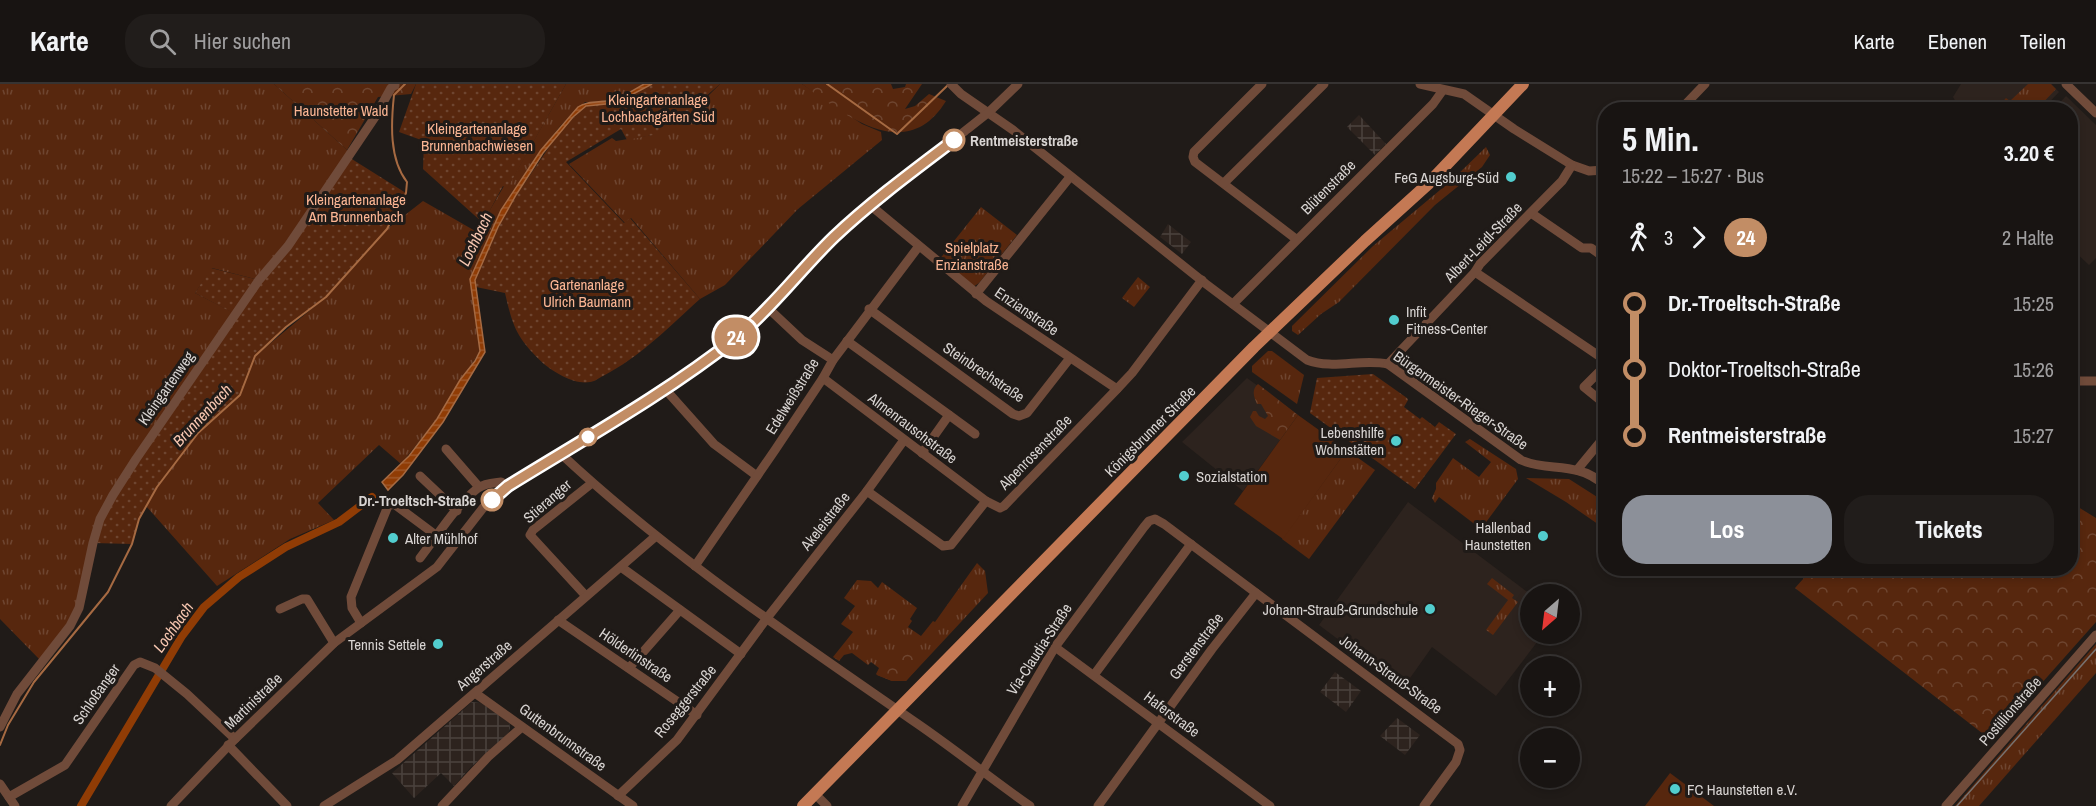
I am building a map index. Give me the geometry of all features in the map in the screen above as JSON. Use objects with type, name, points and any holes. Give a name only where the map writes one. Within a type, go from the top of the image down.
[{"type":"main road","name":"Königsbrunner Straße","points":[[803,806],[1269,332],[1428,184],[1523,84]]},
{"type":"street","name":"Martinistraße","points":[[171,806],[232,742],[334,643],[437,567],[483,508],[508,486],[664,388],[736,338],[769,309],[828,244],[870,205],[989,112],[1018,84]]},
{"type":"street","points":[[1262,84],[1194,152],[1193,157],[1195,162],[1296,240]]},
{"type":"street","points":[[1224,183],[1324,84]]},
{"type":"street","points":[[1420,84],[1464,94],[1572,165],[1589,171],[1598,170]]},
{"type":"street","points":[[1691,102],[1705,84]]},
{"type":"street","name":"Kleingartenweg","points":[[0,727],[18,694],[70,626],[79,608],[100,519],[135,459],[259,280],[288,246],[375,117],[390,88],[395,85]]},
{"type":"street","points":[[2070,85],[2096,113]]},
{"type":"street","points":[[953,86],[1269,332]]},
{"type":"street","name":"Blütenstraße","points":[[1233,304],[1433,104],[1443,90]]},
{"type":"street","name":"Albert-Leidl-Straße","points":[[1389,364],[1475,272],[1486,257],[1562,181],[1572,165]]},
{"type":"street","points":[[976,294],[1070,177]]},
{"type":"street","name":"Enzianstraße","points":[[870,205],[976,294],[1117,389]]},
{"type":"street","points":[[1531,213],[1582,248],[1591,248],[1598,253]]},
{"type":"street","name":"Edelweißstraße","points":[[695,566],[833,360],[869,309],[919,246]]},
{"type":"street","points":[[1475,272],[1598,355]]},
{"type":"street","name":"Alpenrosenstraße","points":[[867,491],[943,546],[951,546],[986,501],[994,507],[1004,506],[1117,389],[1132,373],[1202,280]]},
{"type":"street","points":[[769,309],[802,340],[833,360]]},
{"type":"street","name":"Steinbrechstraße","points":[[869,309],[1013,414],[1019,416],[1026,412],[1070,358]]},
{"type":"street","name":"Bürgermeister-Rieger-Straße","points":[[1269,332],[1307,360],[1315,363],[1378,361],[1389,364],[1521,460],[1542,467],[1577,470],[1598,481]]},
{"type":"street","points":[[847,341],[975,434]]},
{"type":"street","points":[[1598,373],[1584,387],[1598,398]]},
{"type":"street","name":"Almenrauschstraße","points":[[823,378],[986,501]]},
{"type":"street","points":[[2078,381],[2096,381]]},
{"type":"street","points":[[664,388],[714,444],[757,476]]},
{"type":"street","points":[[922,453],[949,415]]},
{"type":"street","name":"Akeleistraße","points":[[767,618],[904,440]]},
{"type":"street","points":[[1577,470],[1598,444]]},
{"type":"street","points":[[446,449],[479,487]]},
{"type":"street","points":[[560,453],[592,483],[695,566],[1030,806]]},
{"type":"street","points":[[420,476],[458,511]]},
{"type":"street","points":[[420,558],[479,487],[501,482],[508,486]]},
{"type":"street","name":"Stieranger","points":[[586,596],[530,535],[533,530],[592,483]]},
{"type":"street","points":[[361,623],[352,608],[351,597],[388,506],[394,504],[437,536]]},
{"type":"street","name":"Johann-Strauß-Straße","points":[[1155,519],[1453,738],[1460,750],[1456,762],[1424,806]]},
{"type":"street","name":"Via-Claudia-Straße","points":[[962,806],[1055,646],[1144,527],[1155,519]]},
{"type":"street","name":"Angerstraße","points":[[324,806],[397,760],[656,536]]},
{"type":"street","points":[[1094,675],[1191,544]]},
{"type":"street","points":[[621,567],[741,654]]},
{"type":"street","name":"Gerstenstraße","points":[[1098,806],[1221,637],[1256,593]]},
{"type":"street","points":[[280,609],[302,599],[308,599],[334,643]]},
{"type":"street","points":[[629,668],[680,610]]},
{"type":"street","name":"Roseggerstraße","points":[[618,796],[676,740],[697,715],[767,618]]},
{"type":"street","name":"Hölderlinstraße","points":[[558,620],[697,715]]},
{"type":"street","name":"Postillionstraße","points":[[1947,806],[2096,635]]},
{"type":"street","name":"Haferstraße","points":[[1055,646],[1270,806]]},
{"type":"street","name":"Schloßanger","points":[[8,795],[65,765],[134,665],[140,662],[155,668],[165,676],[232,742],[287,806]]},
{"type":"street","name":"Guttenbrunnstraße","points":[[475,693],[633,806]]},
{"type":"street","points":[[442,806],[488,757],[522,727]]},
{"type":"street","points":[[0,784],[15,806]]},
{"type":"street","points":[[815,794],[827,806]]},
{"type":"shaded area","points":[[644,84],[652,84],[616,103],[586,106],[573,117],[543,153],[516,195],[498,227],[475,280],[485,352],[443,422],[403,475],[388,490],[382,482],[409,456],[437,419],[480,351],[470,279],[501,210],[541,150],[578,107],[586,103],[616,99]]},
{"type":"shaded area","points":[[1961,84],[2051,84],[2059,92],[2050,102],[1956,102],[1953,97]]},
{"type":"shaded area","points":[[2066,96],[2072,102],[2060,102]]},
{"type":"shaded area","points":[[2078,108],[2096,125],[2096,258],[2089,265],[2078,255]]},
{"type":"shaded area","points":[[1359,115],[1386,144],[1375,155],[1347,127]]},
{"type":"shaded area","points":[[1168,224],[1191,242],[1182,254],[1160,237]]},
{"type":"shaded area","points":[[1247,378],[1298,415],[1243,491],[1182,442]]},
{"type":"shaded area","name":"Johann-Strauß-Grundschule","points":[[1408,502],[1520,586],[1520,644],[1536,644],[1526,656],[1520,656],[1520,664],[1496,696],[1432,647],[1403,688],[1319,625]]},
{"type":"shaded area","points":[[1335,672],[1361,691],[1346,712],[1320,692]]},
{"type":"shaded area","points":[[472,702],[481,703],[509,722],[508,734],[471,767],[454,786],[441,773],[414,798],[392,773]]},
{"type":"shaded area","points":[[1397,718],[1420,735],[1405,755],[1380,736]]},
{"type":"green space","points":[[0,84],[274,84],[347,150],[347,156],[259,280],[212,268],[195,293],[236,314],[100,519],[78,608],[41,661],[0,619]]},
{"type":"green space","name":"Haunstetter Wald","points":[[274,84],[416,84],[411,94],[378,97],[347,150]]},
{"type":"green space","name":"Kleingartenanlage Brunnenbachwiesen","points":[[416,84],[566,84],[507,189],[503,186],[483,223],[423,169],[424,141],[399,132]]},
{"type":"green space","points":[[566,84],[644,84],[616,98],[585,102],[561,125],[541,150],[501,210],[470,282],[480,351],[437,419],[401,464],[379,445],[318,503],[334,520],[290,539],[217,586],[146,506],[157,487],[198,433],[240,395],[255,356],[326,297],[387,229],[423,201],[477,232],[504,186],[507,188]]},
{"type":"green space","name":"Gartenanlage Ulrich Baumann","points":[[652,84],[720,84],[673,125],[653,135],[627,140],[621,129],[566,162],[624,223],[630,218],[700,299],[630,360],[593,381],[578,382],[565,378],[549,367],[522,340],[514,324],[505,293],[476,287],[475,280],[505,212],[562,128],[586,106],[617,103]]},
{"type":"green space","points":[[720,84],[802,84],[862,124],[881,132],[882,140],[798,209],[725,285],[700,299],[631,218],[625,223],[569,164],[612,138],[616,141],[652,135],[707,97]]},
{"type":"green space","points":[[802,84],[891,84],[893,89],[905,87],[906,84],[922,84],[905,109],[915,106],[929,94],[946,101],[930,120],[913,130],[894,132],[855,120]]},
{"type":"green space","points":[[2028,84],[2051,84],[2056,89],[2044,102],[2002,102],[2006,98],[2010,101]]},
{"type":"green space","points":[[1486,147],[1490,155],[1482,167],[1435,205],[1339,302],[1321,314],[1298,335],[1292,331],[1292,326],[1373,246],[1452,180]]},
{"type":"green space","name":"Kleingartenanlage Am Brunnenbach","points":[[347,156],[406,193],[387,229],[326,297],[286,327],[255,356],[240,395],[198,433],[157,487],[139,519],[132,544],[93,543],[100,519],[235,314],[195,293],[211,268],[259,280]]},
{"type":"green space","name":"Spielplatz Enzianstraße","points":[[981,207],[1017,235],[979,283],[973,287],[939,260]]},
{"type":"green space","points":[[1138,277],[1150,287],[1134,307],[1122,298]]},
{"type":"green space","points":[[1268,351],[1272,351],[1304,375],[1297,404],[1252,372],[1252,366]]},
{"type":"green space","points":[[1373,374],[1407,398],[1404,407],[1420,419],[1422,417],[1435,427],[1439,422],[1456,434],[1415,489],[1310,413],[1317,378]]},
{"type":"green space","points":[[1258,384],[1298,415],[1280,440],[1256,426],[1250,417],[1253,411],[1265,419],[1268,416],[1255,399],[1254,391]]},
{"type":"green space","points":[[1298,415],[1347,450],[1283,539],[1234,504]]},
{"type":"green space","points":[[1470,439],[1516,469],[1518,479],[1481,529],[1439,497],[1435,503],[1432,498],[1436,483],[1453,458],[1479,477],[1491,462],[1465,442]]},
{"type":"green space","points":[[1347,450],[1375,470],[1309,559],[1282,539]]},
{"type":"green space","points":[[1526,478],[1569,479],[1598,498],[1598,524]]},
{"type":"green space","points":[[2078,507],[2096,518],[2096,622],[1991,740],[1795,588],[1806,576],[2078,576]]},
{"type":"green space","points":[[977,563],[985,571],[988,593],[906,681],[892,681],[877,675],[879,668],[871,662],[868,665],[852,653],[844,655],[839,661],[833,657],[853,632],[841,624],[855,606],[844,598],[857,580],[871,581],[878,588],[882,582],[917,608],[908,627],[921,636],[933,621],[935,622]]},
{"type":"green space","points":[[1492,578],[1514,595],[1512,598],[1518,602],[1493,635],[1486,630],[1508,600],[1487,584]]},
{"type":"green space","points":[[915,638],[920,665],[906,681],[892,681],[877,675]]},
{"type":"green space","points":[[2096,644],[2096,673],[1979,806],[1955,806]]},
{"type":"green space","name":"FC Haunstetten e.V.","points":[[1670,773],[1714,806],[1645,806]]},
{"type":"waterway","name":"Brunnenbach","points":[[0,745],[8,725],[34,682],[108,592],[132,544],[139,519],[157,487],[198,433],[240,395],[255,356],[286,327],[326,297],[387,229],[406,193],[407,182],[397,163],[392,129],[394,95],[405,84]]},
{"type":"waterway","points":[[827,84],[897,134],[947,86]]},
{"type":"waterway","name":"Lochbach","points":[[81,806],[182,636],[204,607],[239,577],[286,547],[339,522],[372,497]]},
{"type":"tram line","points":[[1957,806],[2096,649]]},
{"type":"bus line","name":"24","points":[[492,500],[508,486],[664,388],[736,338],[769,309],[808,264],[851,221],[954,140]]},
{"type":"place","name":"Rentmeisterstraße","points":[[954,140]]},
{"type":"place","name":"FeG Augsburg-Süd","points":[[1511,177]]},
{"type":"place","name":"Infit Fitness-Center","points":[[1394,320]]},
{"type":"place","name":"Lebenshilfe Wohnstätten","points":[[1396,441]]},
{"type":"place","name":"Sozialstation","points":[[1184,476]]},
{"type":"place","name":"Dr.-Troeltsch-Straße","points":[[492,500]]},
{"type":"place","name":"Hallenbad Haunstetten","points":[[1543,536]]},
{"type":"place","name":"Alter Mühlhof","points":[[393,538]]},
{"type":"place","name":"Johann-Strauß-Grundschule","points":[[1430,609]]},
{"type":"place","name":"Tennis Settele","points":[[438,644]]},
{"type":"place","name":"FC Haunstetten e.V.","points":[[1675,789]]},
{"type":"park label","name":"Kleingartenanlage Lochbachgärten Süd","points":[[658,108]]}]
